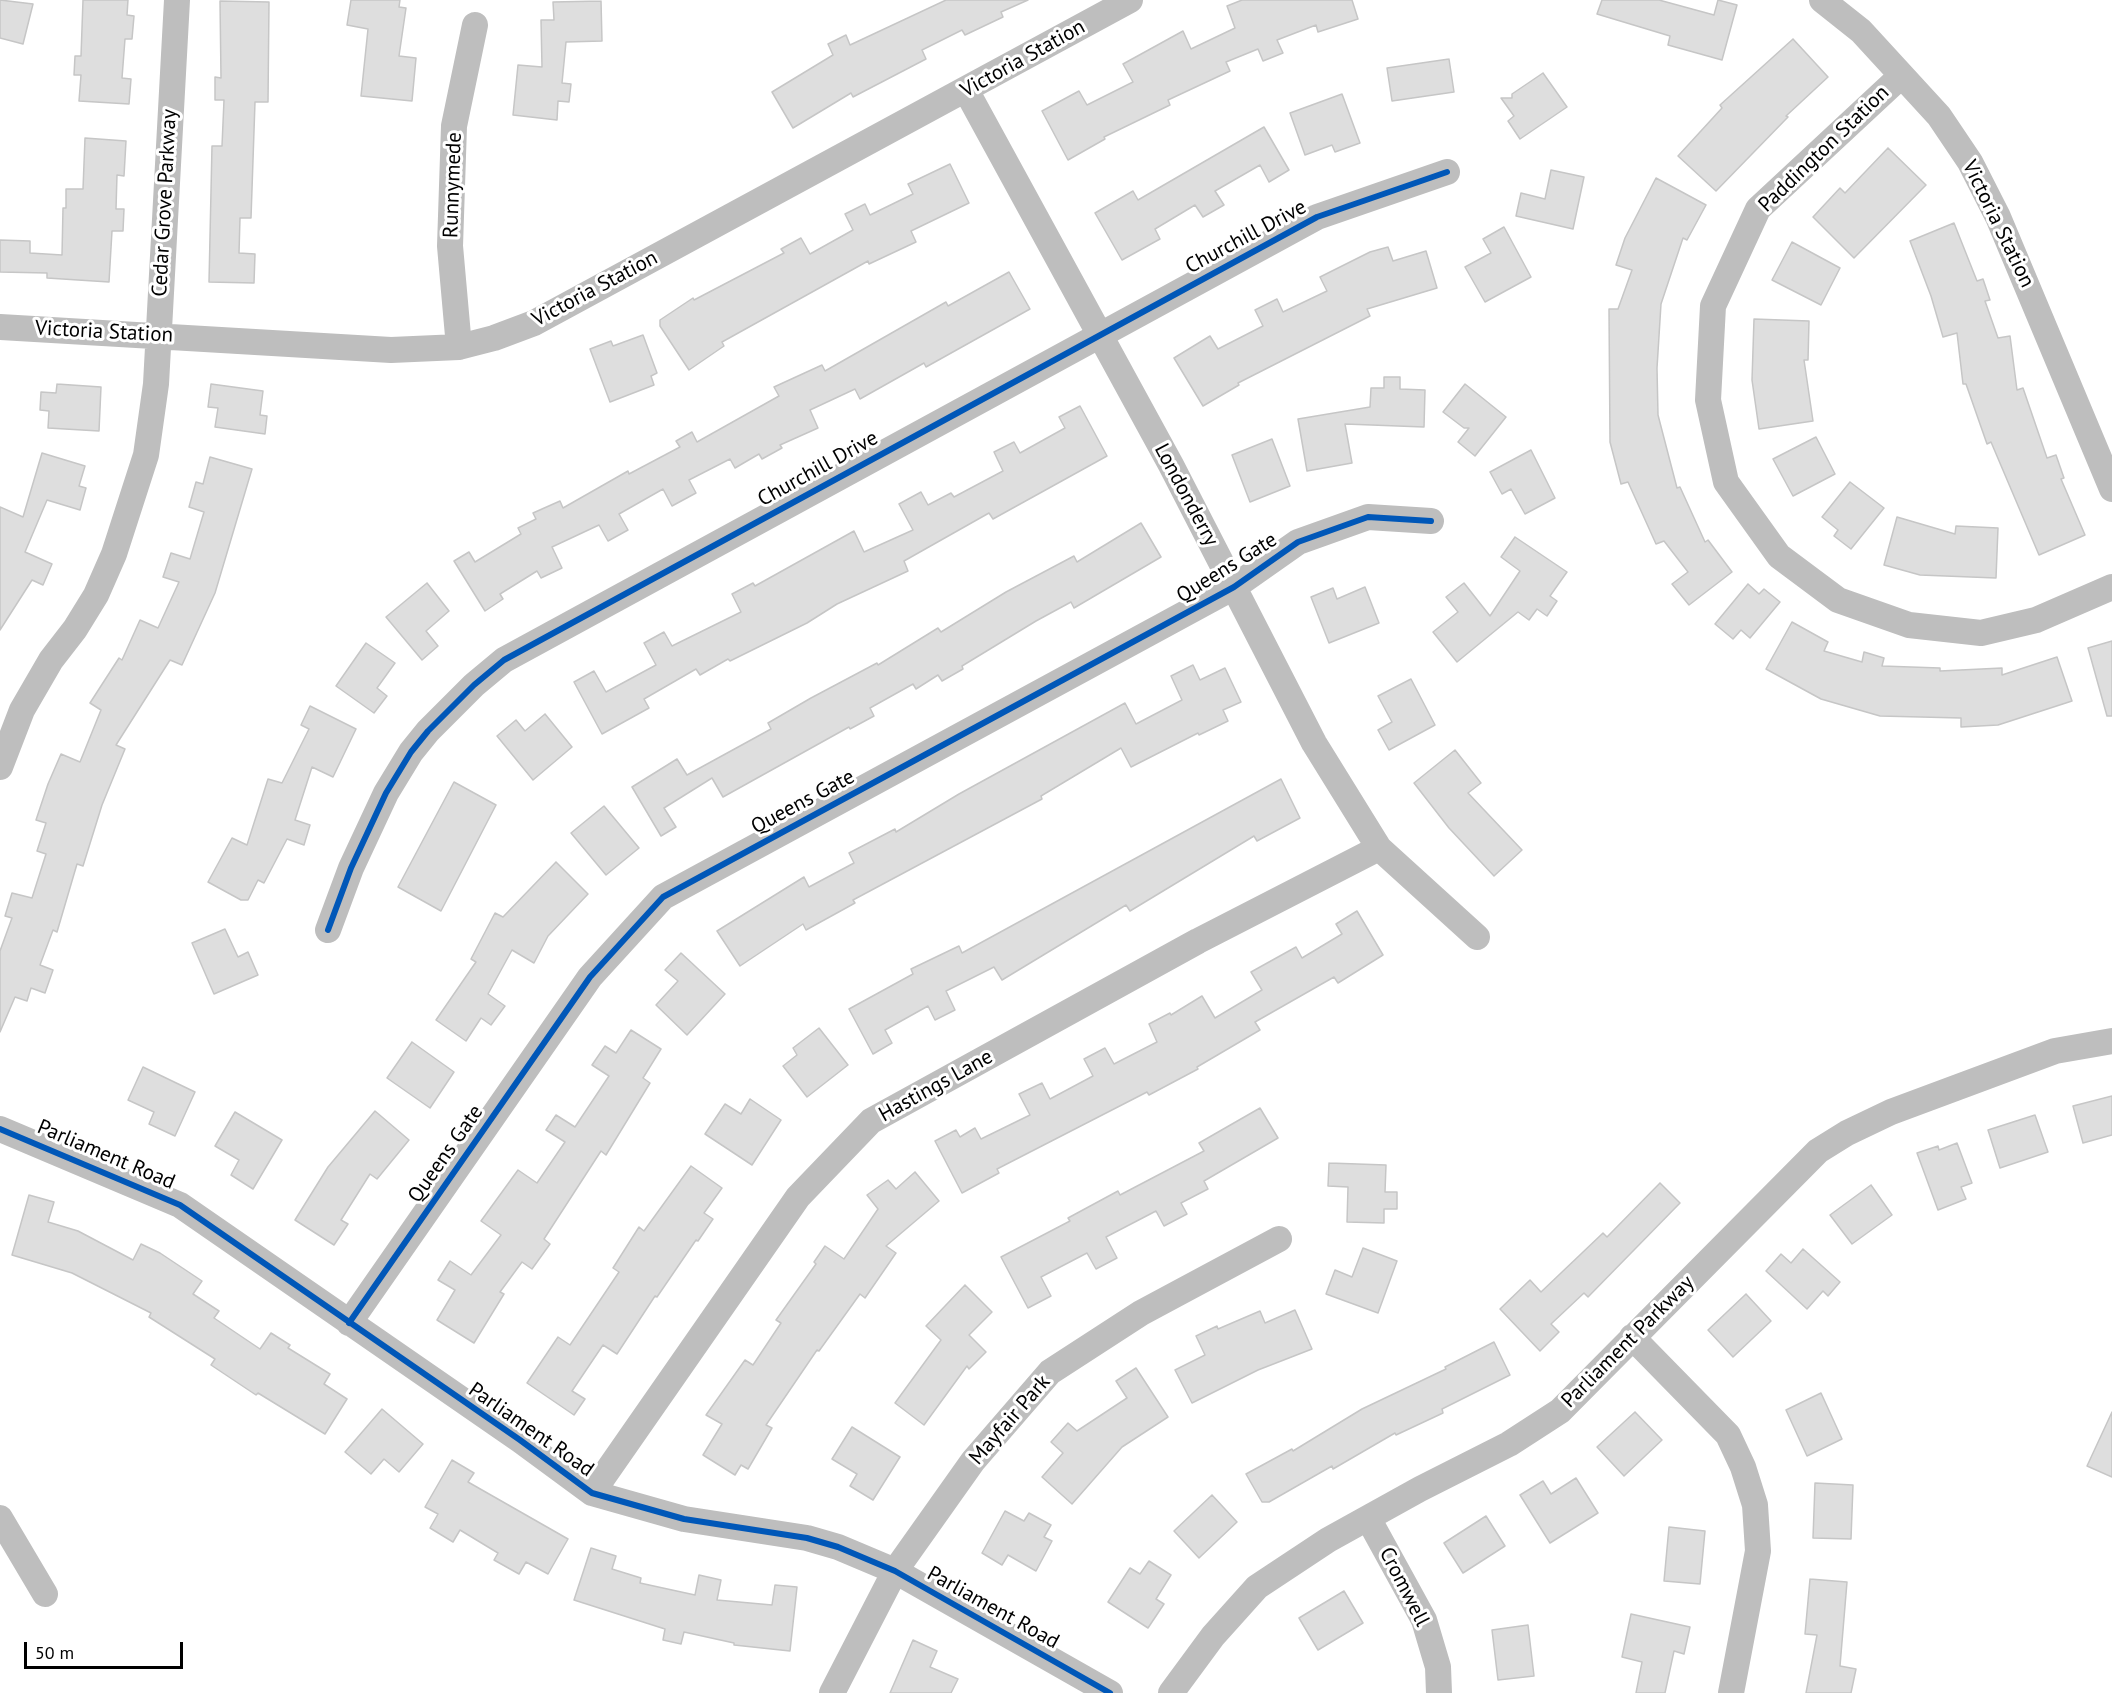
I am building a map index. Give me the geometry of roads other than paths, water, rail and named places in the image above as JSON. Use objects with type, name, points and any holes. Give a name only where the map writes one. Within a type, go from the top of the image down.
[{"type":"street","name":"Cedar Grove Parkway","points":[[0,766],[22,710],[51,660],[75,629],[96,595],[114,554],[146,455],[153,412],[159,337],[177,0]]},
{"type":"street","name":"Victoria Station","points":[[0,327],[391,350],[459,347],[494,338],[534,323],[1130,0]]},
{"type":"street","name":"Victoria Station","points":[[1822,0],[1861,32],[1939,116],[1970,162],[1998,217],[2112,489]]},
{"type":"street","name":"Runnymede","points":[[459,347],[450,246],[454,126],[475,25]]},
{"type":"street","name":"Paddington Station","points":[[1901,76],[1758,209],[1713,306],[1708,400],[1726,482],[1779,556],[1838,600],[1909,625],[1981,633],[2036,620],[2112,587]]},
{"type":"street","name":"Londonderry","points":[[966,90],[1234,587],[1314,743],[1379,848],[1477,937]]},
{"type":"street","name":"Churchill Drive","points":[[328,930],[351,868],[386,793],[411,752],[474,685],[504,660],[1317,217],[1447,172]]},
{"type":"street","name":"Queens Gate","points":[[349,1323],[590,977],[663,897],[1234,587],[1298,542],[1368,517],[1431,521]]},
{"type":"street","name":"Hastings Lane","points":[[591,1493],[798,1197],[871,1121],[1188,947],[1379,848]]},
{"type":"street","name":"Parliament Parkway","points":[[1171,1693],[1213,1636],[1257,1587],[1368,1518],[1509,1444],[1560,1411],[1818,1151],[1847,1133],[1892,1112],[2055,1051],[2112,1041]]},
{"type":"street","name":"Parliament Road","points":[[0,1129],[180,1205],[520,1440],[591,1493],[684,1519],[807,1538],[838,1547],[895,1571],[1110,1693]]},
{"type":"street","name":"Mayfair Park","points":[[832,1693],[895,1571],[973,1461],[1050,1372],[1141,1313],[1279,1239]]},
{"type":"street","points":[[1632,1337],[1728,1435],[1743,1467],[1755,1505],[1758,1551],[1731,1693]]},
{"type":"street","points":[[0,1518],[45,1594]]},
{"type":"street","name":"Cromwell","points":[[1368,1518],[1425,1620],[1438,1667],[1439,1693]]}]
